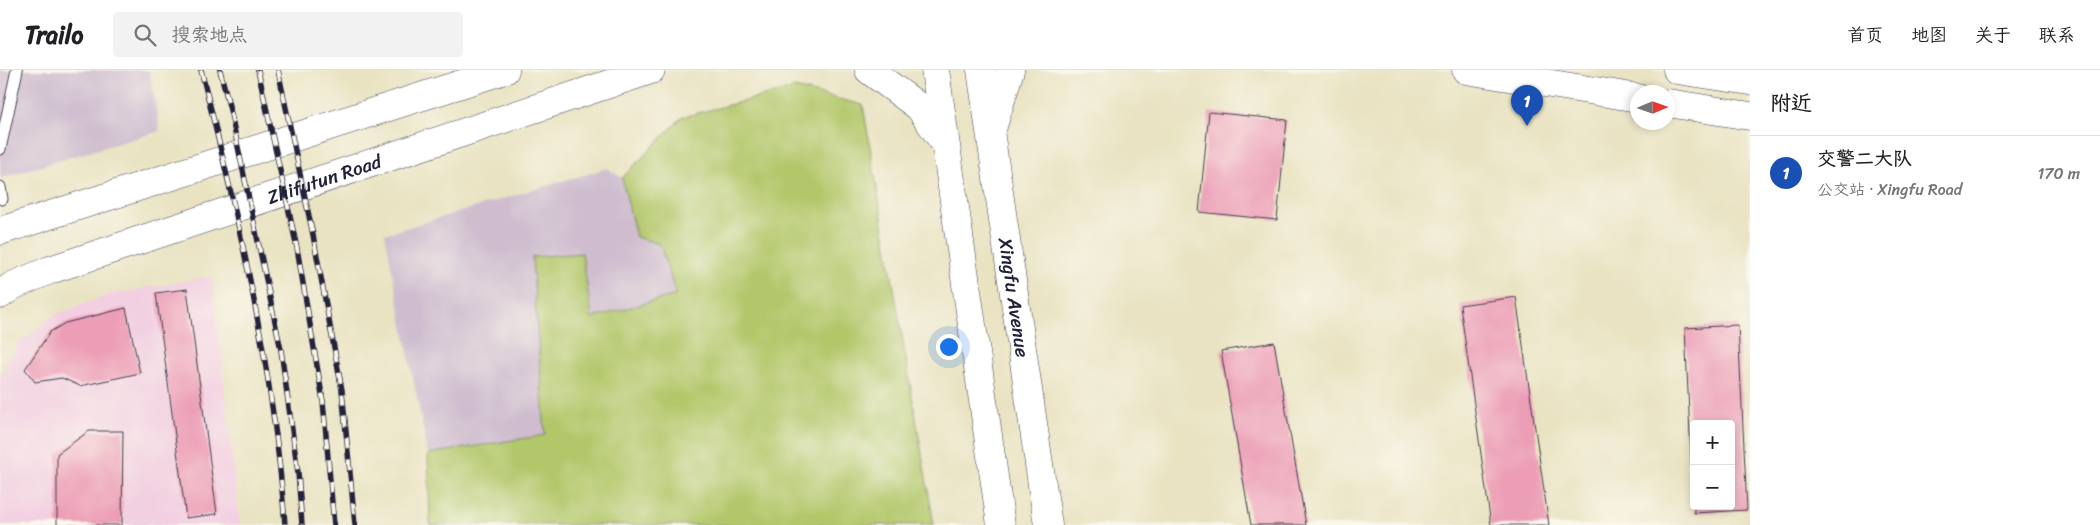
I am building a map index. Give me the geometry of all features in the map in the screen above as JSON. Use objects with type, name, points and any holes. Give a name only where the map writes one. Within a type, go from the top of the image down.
[{"type":"main road","points":[[0,231],[505,70]]},
{"type":"main road","name":"Zhifutun Road","points":[[0,296],[12,286],[50,270],[651,70]]},
{"type":"main road","points":[[869,70],[919,107],[946,146]]},
{"type":"main road","points":[[935,70],[1001,525]]},
{"type":"main road","name":"Xingfu Avenue","points":[[981,70],[1048,525]]},
{"type":"main road","points":[[990,137],[1010,70]]},
{"type":"main road","points":[[1466,70],[1630,97]]},
{"type":"main road","points":[[1677,70],[1750,81]]},
{"type":"main road","points":[[1675,103],[1750,116]]},
{"type":"lane","points":[[0,149],[17,70]]},
{"type":"lane","points":[[0,186],[2,199]]},
{"type":"shaded area","points":[[0,70],[149,70],[160,131],[0,178]]},
{"type":"shaded area","points":[[607,168],[622,178],[636,237],[660,244],[676,295],[592,318],[582,253],[532,258],[545,435],[428,454],[385,234]]},
{"type":"shaded area","points":[[212,276],[240,525],[0,525],[0,377],[19,343],[54,315],[111,294]]},
{"type":"green space","points":[[795,88],[863,105],[934,525],[430,525],[428,454],[545,435],[532,257],[582,253],[592,318],[676,295],[660,244],[636,237],[622,178],[682,117]]},
{"type":"building","points":[[1209,112],[1287,120],[1277,220],[1199,212]]},
{"type":"building","points":[[187,289],[217,514],[186,518],[156,293]]},
{"type":"building","points":[[1516,297],[1549,525],[1491,525],[1460,305]]},
{"type":"building","points":[[126,308],[140,373],[80,386],[62,378],[35,382],[25,369],[50,332],[65,323]]},
{"type":"building","points":[[1738,325],[1747,510],[1694,513],[1694,510],[1735,510],[1735,420],[1690,420],[1690,435],[1685,328]]},
{"type":"building","points":[[1274,342],[1306,525],[1251,525],[1221,351]]},
{"type":"building","points":[[89,431],[123,431],[122,525],[57,525],[57,454]]},
{"type":"railway","points":[[201,70],[229,182],[264,353],[273,410],[285,525]]},
{"type":"railway","points":[[220,70],[281,350],[298,473],[302,525]]},
{"type":"railway","points":[[258,70],[297,248],[323,401],[334,525]]},
{"type":"railway","points":[[278,70],[313,235],[342,390],[355,525]]},
{"type":"place","name":"交警二大队","points":[[1527,126]]}]
